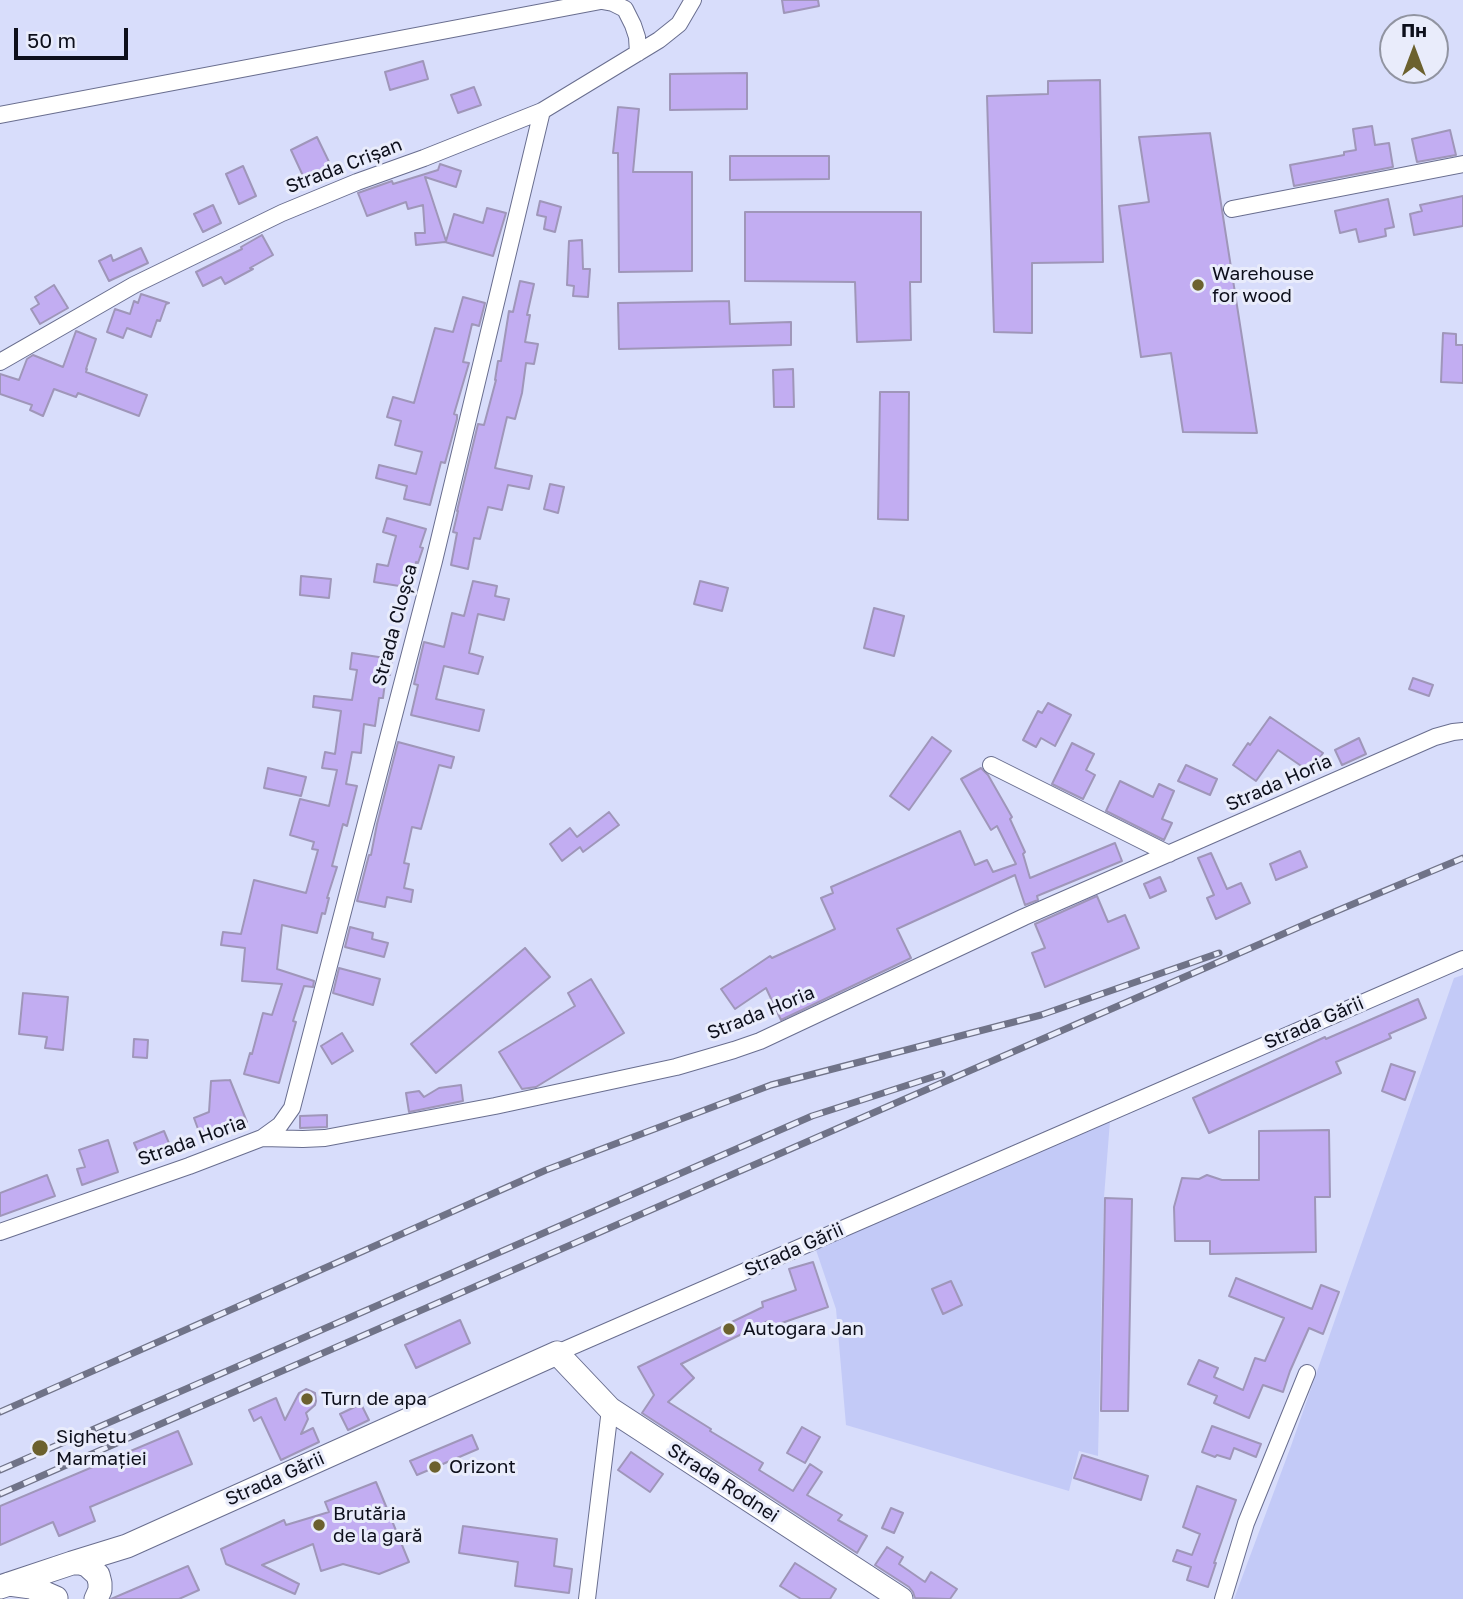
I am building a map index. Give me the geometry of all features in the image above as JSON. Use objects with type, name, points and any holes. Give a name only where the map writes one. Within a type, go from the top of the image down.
[{"type":"street","points":[[0,115],[604,0],[625,9],[637,37],[638,53]]},
{"type":"street","name":"Strada Crișan","points":[[0,362],[134,285],[282,212],[542,111],[638,53],[679,24],[693,0]]},
{"type":"street","name":"Strada Cloșca","points":[[262,1138],[281,1125],[292,1108],[434,561],[542,111]]},
{"type":"street","points":[[1232,209],[1463,164]]},
{"type":"street","name":"Strada Horia","points":[[0,1231],[262,1138],[325,1138],[495,1107],[676,1067],[734,1050],[773,1035],[1024,917],[1435,737],[1463,731]]},
{"type":"street","points":[[990,765],[1169,854]]},
{"type":"street","name":"Strada Gării","points":[[3,1586],[127,1546],[558,1353],[1463,958]]},
{"type":"street","name":"Strada Rodnei","points":[[558,1353],[610,1409],[901,1599]]},
{"type":"street","points":[[1223,1599],[1246,1524],[1307,1373]]},
{"type":"street","points":[[587,1599],[610,1409]]},
{"type":"street","name":"Strada Gării","points":[[98,1595],[107,1570],[127,1546]]},
{"type":"street","points":[[56,1599],[52,1583],[59,1570],[69,1564],[87,1565],[93,1569],[100,1583],[98,1595]]},
{"type":"street","name":"Strada Gării","points":[[3,1586],[31,1587],[56,1599]]},
{"type":"shaded area","points":[[1463,975],[1463,1599],[1234,1599],[1291,1446],[1454,978]]},
{"type":"shaded area","points":[[1110,1121],[1104,1197],[1098,1456],[1079,1451],[1069,1491],[846,1425],[836,1309],[815,1247],[917,1206]]},
{"type":"building","points":[[782,0],[818,0],[819,6],[784,13]]},
{"type":"building","points":[[423,61],[428,79],[390,90],[385,72]]},
{"type":"building","points":[[747,73],[747,109],[670,110],[670,74]]},
{"type":"building","points":[[1100,80],[1103,262],[1032,263],[1032,333],[994,332],[987,96],[1048,94],[1048,81]]},
{"type":"building","points":[[474,87],[481,105],[458,113],[451,95]]},
{"type":"building","points":[[618,107],[639,109],[633,172],[692,172],[692,271],[619,272],[618,153],[613,153]]},
{"type":"building","points":[[1372,126],[1375,145],[1389,143],[1393,167],[1294,186],[1290,165],[1344,155],[1344,152],[1356,150],[1353,129]]},
{"type":"building","points":[[1450,130],[1456,155],[1417,162],[1412,139]]},
{"type":"building","name":"Warehouse for wood","points":[[1210,133],[1257,433],[1183,432],[1171,353],[1141,357],[1119,206],[1149,202],[1139,137]]},
{"type":"building","points":[[317,137],[331,166],[304,178],[291,150]]},
{"type":"building","points":[[730,156],[829,156],[829,179],[730,180]]},
{"type":"building","points":[[440,164],[461,171],[456,187],[425,177],[446,241],[454,214],[483,223],[487,208],[506,213],[493,256],[445,242],[416,245],[415,233],[425,233],[423,205],[408,209],[406,202],[367,216],[358,193],[392,181],[393,184],[438,170]]},
{"type":"building","points":[[243,166],[256,196],[239,204],[226,174]]},
{"type":"building","points":[[1463,196],[1463,226],[1414,235],[1410,214],[1422,211],[1420,205]]},
{"type":"building","points":[[1388,199],[1394,227],[1385,229],[1386,236],[1359,242],[1356,229],[1340,233],[1335,211]]},
{"type":"building","points":[[540,201],[561,207],[555,232],[544,229],[546,217],[537,215]]},
{"type":"building","points":[[213,205],[221,223],[203,232],[194,214]]},
{"type":"building","points":[[745,212],[921,212],[921,282],[910,282],[911,340],[857,342],[855,282],[745,281]]},
{"type":"building","points":[[262,235],[273,255],[225,284],[221,277],[203,286],[196,272],[242,249],[241,247]]},
{"type":"building","points":[[582,240],[583,269],[590,269],[588,297],[573,296],[574,286],[567,285],[569,241]]},
{"type":"building","points":[[141,248],[148,263],[109,281],[99,261],[111,255],[113,261]]},
{"type":"building","points":[[520,281],[534,284],[527,315],[530,315],[525,342],[538,344],[534,364],[526,363],[515,419],[507,417],[495,468],[532,476],[529,489],[508,485],[502,510],[488,507],[480,539],[474,538],[468,569],[451,565],[457,533],[453,532],[478,424],[484,425],[496,380],[498,361],[501,361],[509,311],[513,312]]},
{"type":"building","points":[[54,285],[68,308],[40,324],[31,309],[39,304],[35,297]]},
{"type":"building","points":[[141,294],[169,303],[166,304],[160,321],[157,320],[151,337],[127,328],[123,338],[107,332],[115,309],[130,314],[134,301],[138,303]]},
{"type":"building","points":[[463,297],[485,303],[479,326],[472,324],[463,362],[469,363],[454,414],[457,419],[445,463],[441,462],[430,505],[404,499],[407,486],[376,478],[379,465],[416,474],[422,452],[395,445],[401,421],[387,417],[393,397],[414,403],[435,328],[453,332]]},
{"type":"building","points":[[729,301],[730,324],[791,322],[791,345],[619,349],[618,303]]},
{"type":"building","points":[[76,331],[96,339],[86,372],[147,395],[139,416],[78,393],[76,397],[54,389],[43,416],[30,410],[32,405],[0,394],[0,374],[19,380],[27,359],[33,355],[63,367]]},
{"type":"building","points":[[1443,333],[1456,334],[1456,345],[1463,345],[1463,383],[1441,382]]},
{"type":"building","points":[[793,369],[794,407],[774,407],[773,370]]},
{"type":"building","points":[[880,392],[909,392],[908,520],[878,519]]},
{"type":"building","points":[[550,484],[564,487],[558,513],[544,509]]},
{"type":"building","points":[[387,518],[426,529],[420,547],[423,548],[418,563],[416,562],[412,588],[374,582],[377,564],[388,566],[396,536],[383,532]]},
{"type":"building","points":[[301,576],[331,579],[329,598],[300,595]]},
{"type":"building","points":[[473,581],[497,586],[495,596],[509,599],[504,620],[478,614],[469,653],[483,657],[478,674],[444,666],[436,699],[484,710],[479,731],[411,715],[418,685],[414,684],[424,642],[444,647],[452,613],[464,616]]},
{"type":"building","points":[[700,581],[728,588],[722,611],[694,604]]},
{"type":"building","points":[[874,608],[904,616],[894,656],[864,648]]},
{"type":"building","points":[[352,653],[392,659],[390,675],[386,675],[383,698],[379,698],[375,726],[364,724],[361,753],[352,752],[346,784],[357,786],[347,826],[343,824],[332,866],[337,867],[325,914],[322,913],[317,933],[282,925],[277,969],[314,981],[313,987],[304,986],[279,1083],[244,1074],[263,1013],[272,1015],[282,984],[242,981],[245,948],[221,945],[223,932],[241,934],[254,880],[306,893],[318,850],[312,849],[314,842],[290,835],[300,799],[329,806],[337,770],[322,768],[325,752],[335,754],[341,711],[313,707],[314,696],[352,700],[357,670],[350,669]]},
{"type":"building","points":[[1413,678],[1433,685],[1429,696],[1409,689]]},
{"type":"building","points":[[1048,703],[1071,715],[1055,746],[1041,738],[1036,747],[1023,740],[1038,711],[1042,713]]},
{"type":"building","points":[[1270,717],[1323,753],[1310,772],[1278,750],[1256,781],[1233,765]]},
{"type":"building","points":[[932,737],[951,751],[909,810],[890,796]]},
{"type":"building","points":[[1359,738],[1366,754],[1342,765],[1335,750]]},
{"type":"building","points":[[398,742],[454,757],[451,768],[439,765],[421,829],[412,827],[404,863],[409,864],[404,888],[413,890],[411,902],[387,897],[385,907],[357,901]]},
{"type":"building","points":[[1072,743],[1094,754],[1086,770],[1095,775],[1083,799],[1052,784]]},
{"type":"building","points":[[1186,765],[1217,779],[1210,795],[1178,781]]},
{"type":"building","points":[[268,768],[306,777],[301,796],[264,788]]},
{"type":"building","points":[[981,768],[988,775],[1012,817],[1010,819],[1025,852],[1023,854],[1030,878],[1115,843],[1122,861],[1037,896],[1038,900],[1025,905],[1015,875],[897,929],[911,958],[781,1020],[766,988],[735,1009],[721,989],[770,956],[772,958],[835,929],[821,898],[833,893],[831,887],[960,831],[975,865],[987,860],[993,872],[1016,864],[997,826],[991,830],[961,779]]},
{"type":"building","points":[[1120,781],[1153,797],[1159,784],[1174,791],[1162,819],[1172,823],[1164,840],[1106,811]]},
{"type":"building","points":[[609,812],[619,825],[583,852],[580,847],[562,861],[550,844],[570,828],[577,837]]},
{"type":"building","points":[[1300,851],[1307,867],[1276,880],[1270,864]]},
{"type":"building","points":[[1211,853],[1227,889],[1241,883],[1250,903],[1216,919],[1207,898],[1214,895],[1198,858]]},
{"type":"building","points":[[1160,877],[1166,891],[1150,898],[1144,884]]},
{"type":"building","points":[[1097,896],[1108,922],[1125,915],[1139,948],[1045,987],[1032,953],[1045,948],[1035,924]]},
{"type":"building","points":[[350,927],[373,933],[372,939],[388,943],[384,957],[345,947]]},
{"type":"building","points":[[525,948],[550,977],[436,1073],[411,1044]]},
{"type":"building","points":[[339,968],[380,979],[373,1005],[333,993]]},
{"type":"building","points":[[591,979],[624,1033],[536,1087],[522,1089],[499,1052],[575,1006],[568,993]]},
{"type":"building","points":[[23,993],[68,997],[63,1050],[45,1048],[47,1037],[19,1034]]},
{"type":"building","points":[[1418,999],[1426,1018],[1389,1034],[1391,1038],[1336,1062],[1341,1073],[1209,1133],[1193,1098],[1325,1037],[1326,1039]]},
{"type":"building","points":[[342,1033],[353,1051],[332,1064],[321,1046]]},
{"type":"building","points":[[134,1039],[148,1040],[147,1058],[133,1057]]},
{"type":"building","points":[[1391,1064],[1415,1072],[1405,1100],[1382,1091]]},
{"type":"building","points":[[230,1080],[247,1122],[202,1140],[194,1118],[209,1112],[211,1081]]},
{"type":"building","points":[[461,1085],[463,1101],[409,1112],[406,1093],[419,1091],[424,1097],[439,1088]]},
{"type":"building","points":[[327,1115],[327,1127],[300,1128],[300,1116]]},
{"type":"building","points":[[1329,1130],[1330,1197],[1315,1197],[1316,1252],[1210,1254],[1210,1241],[1175,1241],[1174,1207],[1182,1178],[1199,1179],[1207,1175],[1222,1180],[1259,1180],[1259,1131]]},
{"type":"building","points":[[164,1131],[171,1148],[162,1152],[164,1156],[143,1164],[134,1143]]},
{"type":"building","points":[[108,1140],[118,1172],[82,1185],[77,1169],[85,1167],[79,1150]]},
{"type":"building","points":[[47,1175],[55,1196],[0,1216],[0,1193]]},
{"type":"building","points":[[1105,1198],[1132,1199],[1128,1411],[1101,1411]]},
{"type":"building","points":[[813,1262],[828,1307],[770,1327],[768,1321],[681,1364],[694,1378],[668,1402],[763,1463],[759,1470],[793,1491],[810,1464],[822,1472],[807,1495],[842,1515],[838,1520],[867,1536],[857,1553],[642,1413],[654,1395],[638,1367],[763,1307],[762,1302],[796,1290],[789,1269]]},
{"type":"building","points":[[1236,1278],[1312,1309],[1321,1285],[1339,1292],[1323,1334],[1309,1328],[1283,1392],[1263,1385],[1249,1418],[1214,1403],[1217,1396],[1188,1384],[1199,1360],[1218,1368],[1214,1377],[1243,1390],[1255,1358],[1265,1361],[1284,1318],[1229,1296]]},
{"type":"building","points":[[951,1281],[962,1305],[943,1314],[932,1289]]},
{"type":"building","points":[[460,1320],[470,1343],[416,1368],[405,1345]]},
{"type":"building","points":[[306,1389],[315,1393],[316,1401],[306,1413],[308,1419],[301,1434],[313,1428],[319,1442],[281,1460],[261,1417],[254,1421],[249,1410],[276,1398],[285,1420],[299,1393]]},
{"type":"building","points":[[361,1404],[369,1420],[348,1430],[340,1414]]},
{"type":"building","points":[[1212,1426],[1261,1444],[1256,1457],[1234,1448],[1230,1459],[1202,1452]]},
{"type":"building","points":[[802,1427],[820,1437],[805,1463],[787,1453]]},
{"type":"building","points":[[178,1431],[192,1464],[90,1507],[95,1521],[59,1536],[53,1522],[0,1545],[0,1506]]},
{"type":"building","points":[[472,1435],[478,1449],[417,1475],[410,1461]]},
{"type":"building","points":[[631,1452],[663,1474],[650,1492],[618,1470]]},
{"type":"building","points":[[1082,1455],[1148,1476],[1141,1500],[1074,1478]]},
{"type":"building","points":[[376,1482],[409,1562],[379,1574],[343,1564],[321,1571],[313,1544],[262,1565],[299,1584],[295,1594],[226,1564],[221,1549],[284,1520],[286,1525],[329,1512],[325,1502]]},
{"type":"building","points":[[1197,1486],[1236,1500],[1208,1587],[1187,1580],[1191,1567],[1173,1561],[1177,1550],[1192,1555],[1200,1534],[1183,1527]]},
{"type":"building","points":[[891,1508],[903,1513],[894,1533],[882,1528]]},
{"type":"building","points":[[463,1526],[557,1539],[554,1566],[572,1569],[569,1593],[515,1586],[518,1562],[459,1553]]},
{"type":"building","points":[[887,1547],[903,1557],[899,1564],[925,1582],[931,1572],[957,1589],[950,1599],[915,1598],[909,1587],[875,1565]]},
{"type":"building","points":[[795,1563],[836,1589],[830,1599],[801,1599],[780,1586]]},
{"type":"building","points":[[188,1566],[199,1590],[179,1599],[111,1599]]},
{"type":"railway","points":[[0,1494],[1315,920],[1463,858]]},
{"type":"railway","points":[[0,1412],[546,1170],[771,1085],[1041,1015],[1219,953]]},
{"type":"railway","points":[[0,1470],[812,1116],[942,1074]]},
{"type":"place","name":"Warehouse for wood","points":[[1198,285]]},
{"type":"place","name":"Autogara Jan","points":[[729,1329]]},
{"type":"place","name":"Turn de apa","points":[[307,1399]]},
{"type":"place","name":"Sighetu Marmației","points":[[40,1448]]},
{"type":"place","name":"Orizont","points":[[435,1467]]},
{"type":"place","name":"Brutăria de la gară","points":[[319,1525]]}]
